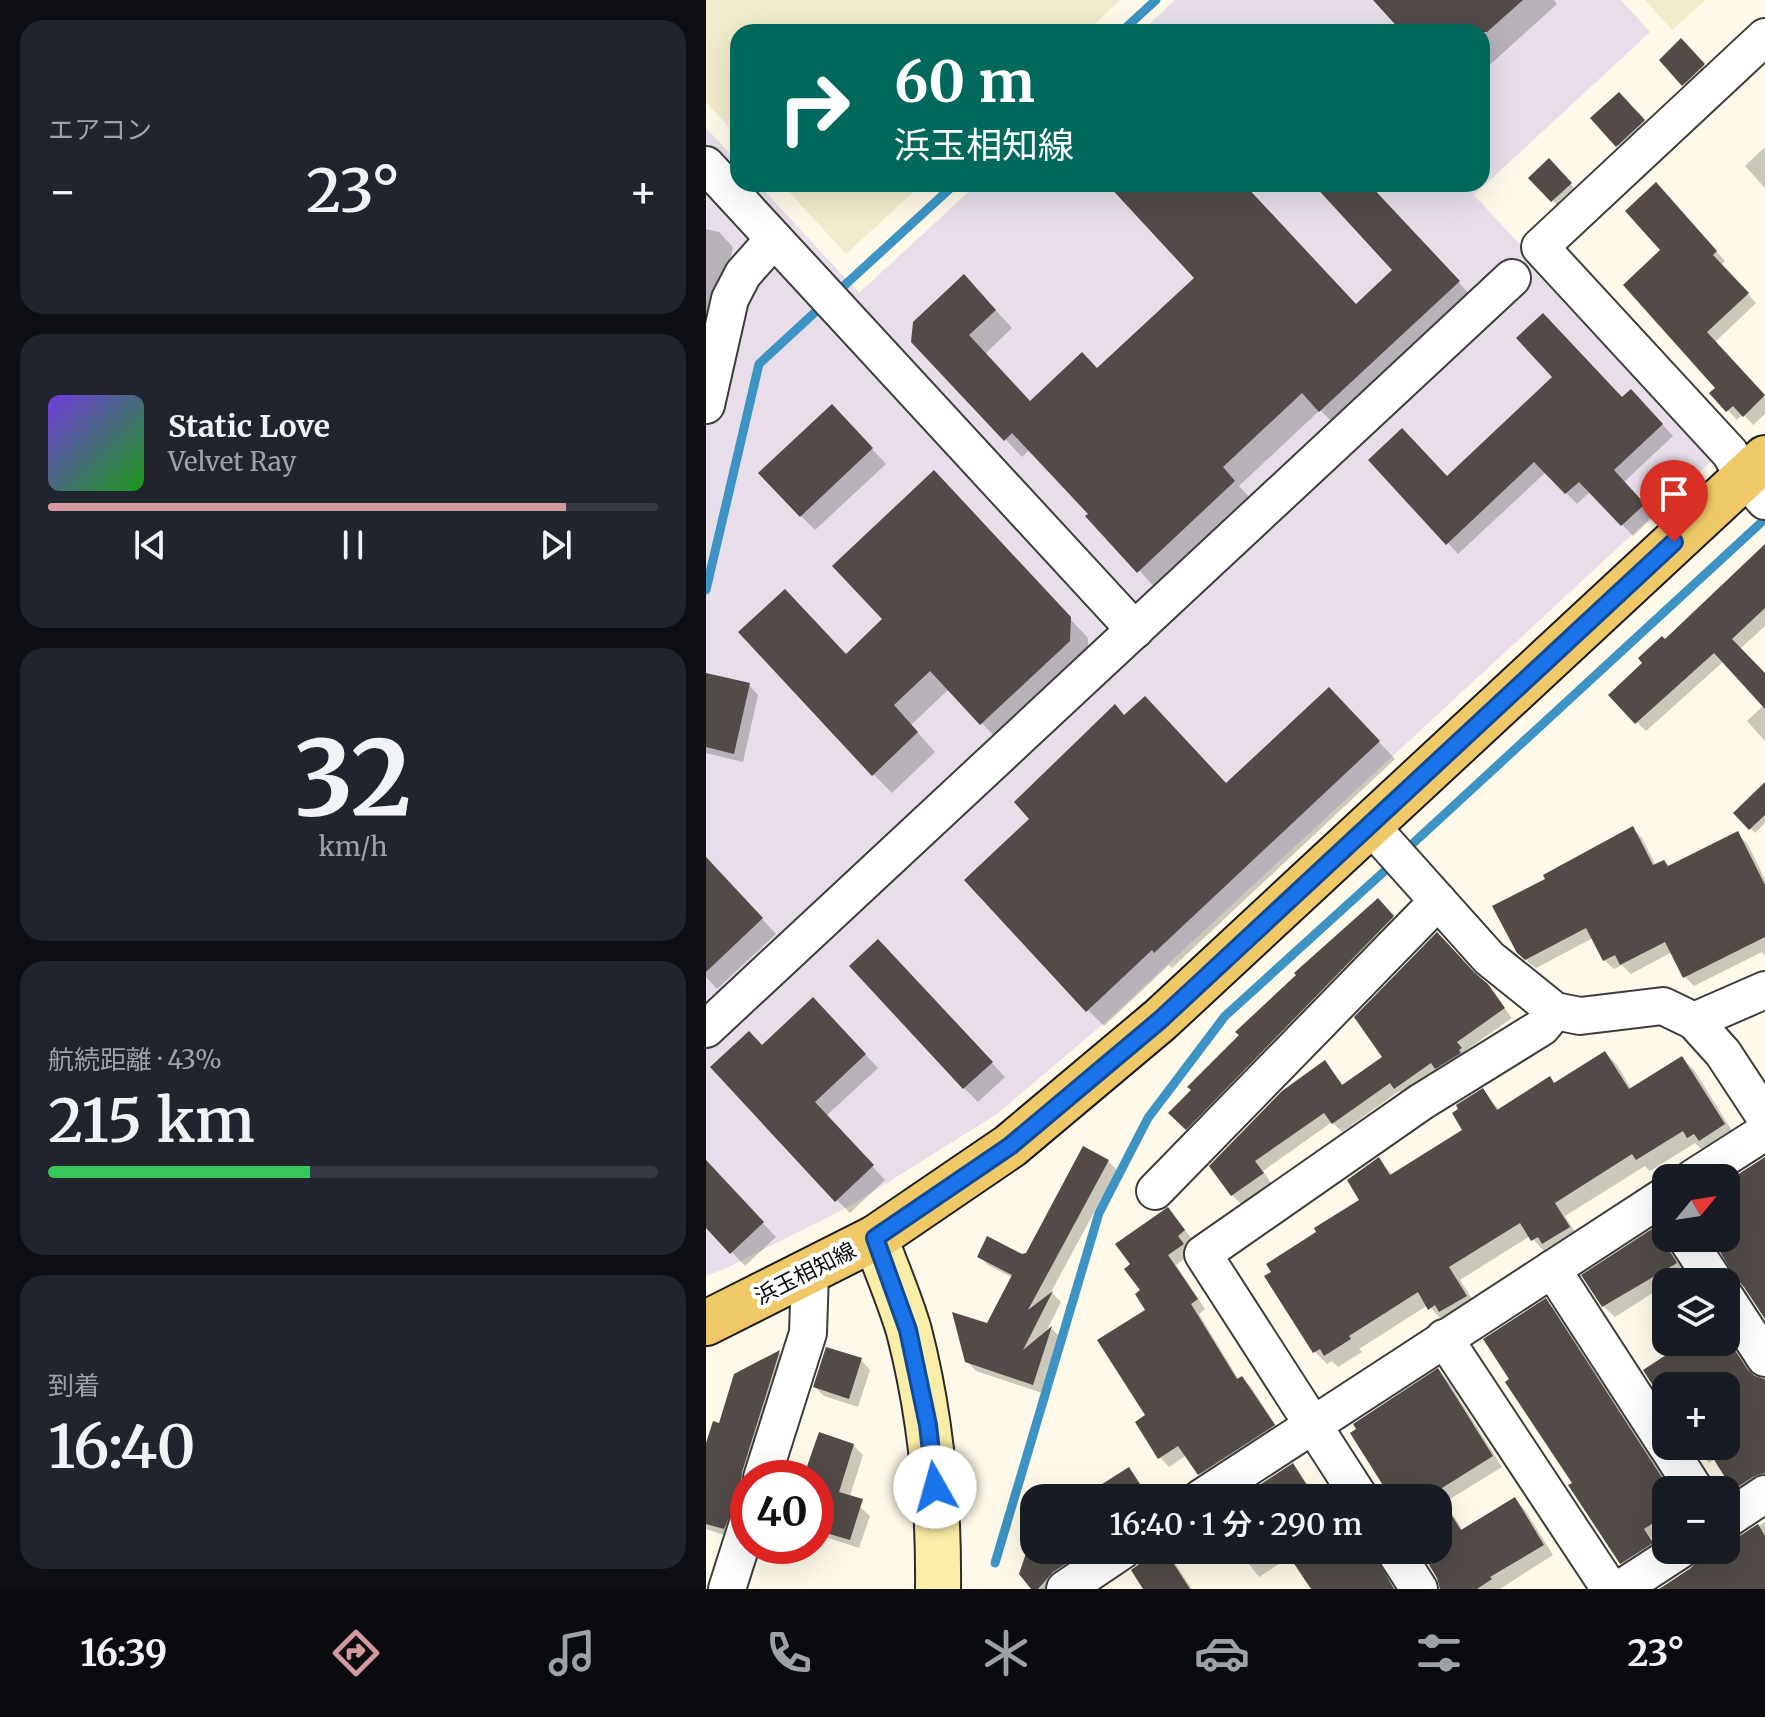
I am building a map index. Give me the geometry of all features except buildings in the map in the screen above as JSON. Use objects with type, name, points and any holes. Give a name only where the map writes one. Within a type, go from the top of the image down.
[{"type":"main road","name":"浜玉相知線","points":[[706,1323],[875,1238],[1010,1146],[1160,1020],[1369,824],[1758,479]]},
{"type":"street","points":[[1758,479],[1730,453],[1540,247],[1765,37]]},
{"type":"street","points":[[706,165],[730,191]]},
{"type":"street","points":[[731,192],[1135,630]]},
{"type":"street","points":[[706,405],[730,299],[743,274],[774,239]]},
{"type":"street","points":[[706,1029],[1512,278]]},
{"type":"street","points":[[1369,824],[1489,958],[1555,1011],[1580,1016],[1663,1006],[1694,1021],[1723,1053],[1765,1117]]},
{"type":"street","points":[[1155,1191],[1438,901]]},
{"type":"street","points":[[1694,1021],[1765,990]]},
{"type":"street","points":[[1351,1484],[1203,1254],[1421,1102],[1542,1027],[1555,1011]]},
{"type":"street","points":[[1715,1164],[1765,1132]]},
{"type":"street","points":[[1222,1484],[1444,1338],[1652,1208]]},
{"type":"street","points":[[875,1238],[908,1330],[928,1425],[939,1519],[938,1589]]},
{"type":"street","points":[[1552,1269],[1652,1424]]},
{"type":"street","points":[[768,1460],[808,1333],[810,1272]]},
{"type":"street","points":[[1740,1320],[1765,1358]]},
{"type":"street","points":[[1444,1338],[1610,1589]]},
{"type":"street","points":[[1740,1511],[1765,1494]]},
{"type":"street","points":[[727,1589],[735,1564]]},
{"type":"street","points":[[1065,1589],[1102,1564]]},
{"type":"street","points":[[1403,1564],[1419,1589]]},
{"type":"street","points":[[1620,1589],[1658,1564]]},
{"type":"shaded area","points":[[706,0],[1120,0],[1094,24],[730,24],[730,128],[706,102]]},
{"type":"shaded area","points":[[1175,0],[1621,0],[1650,32],[1490,180],[1490,24],[1150,24]]},
{"type":"shaded area","points":[[1645,0],[1706,0],[1672,30]]},
{"type":"shaded area","points":[[706,128],[730,154],[730,192],[765,192],[859,293],[968,192],[1477,192],[1474,195],[1716,457],[1103,1024],[997,1114],[850,1206],[706,1276]]},
{"type":"shaded area","points":[[789,192],[913,192],[846,254]]},
{"type":"waterway","points":[[1130,24],[1156,0]]},
{"type":"waterway","points":[[835,294],[946,192]]},
{"type":"waterway","points":[[706,590],[759,364],[824,304]]},
{"type":"waterway","points":[[1409,847],[1765,519]]},
{"type":"waterway","points":[[995,1563],[1099,1213],[1148,1118],[1225,1016],[1389,867]]},
{"type":"route","points":[[935,1487],[928,1425],[908,1330],[875,1238],[1010,1146],[1160,1020],[1674,542]]}]
